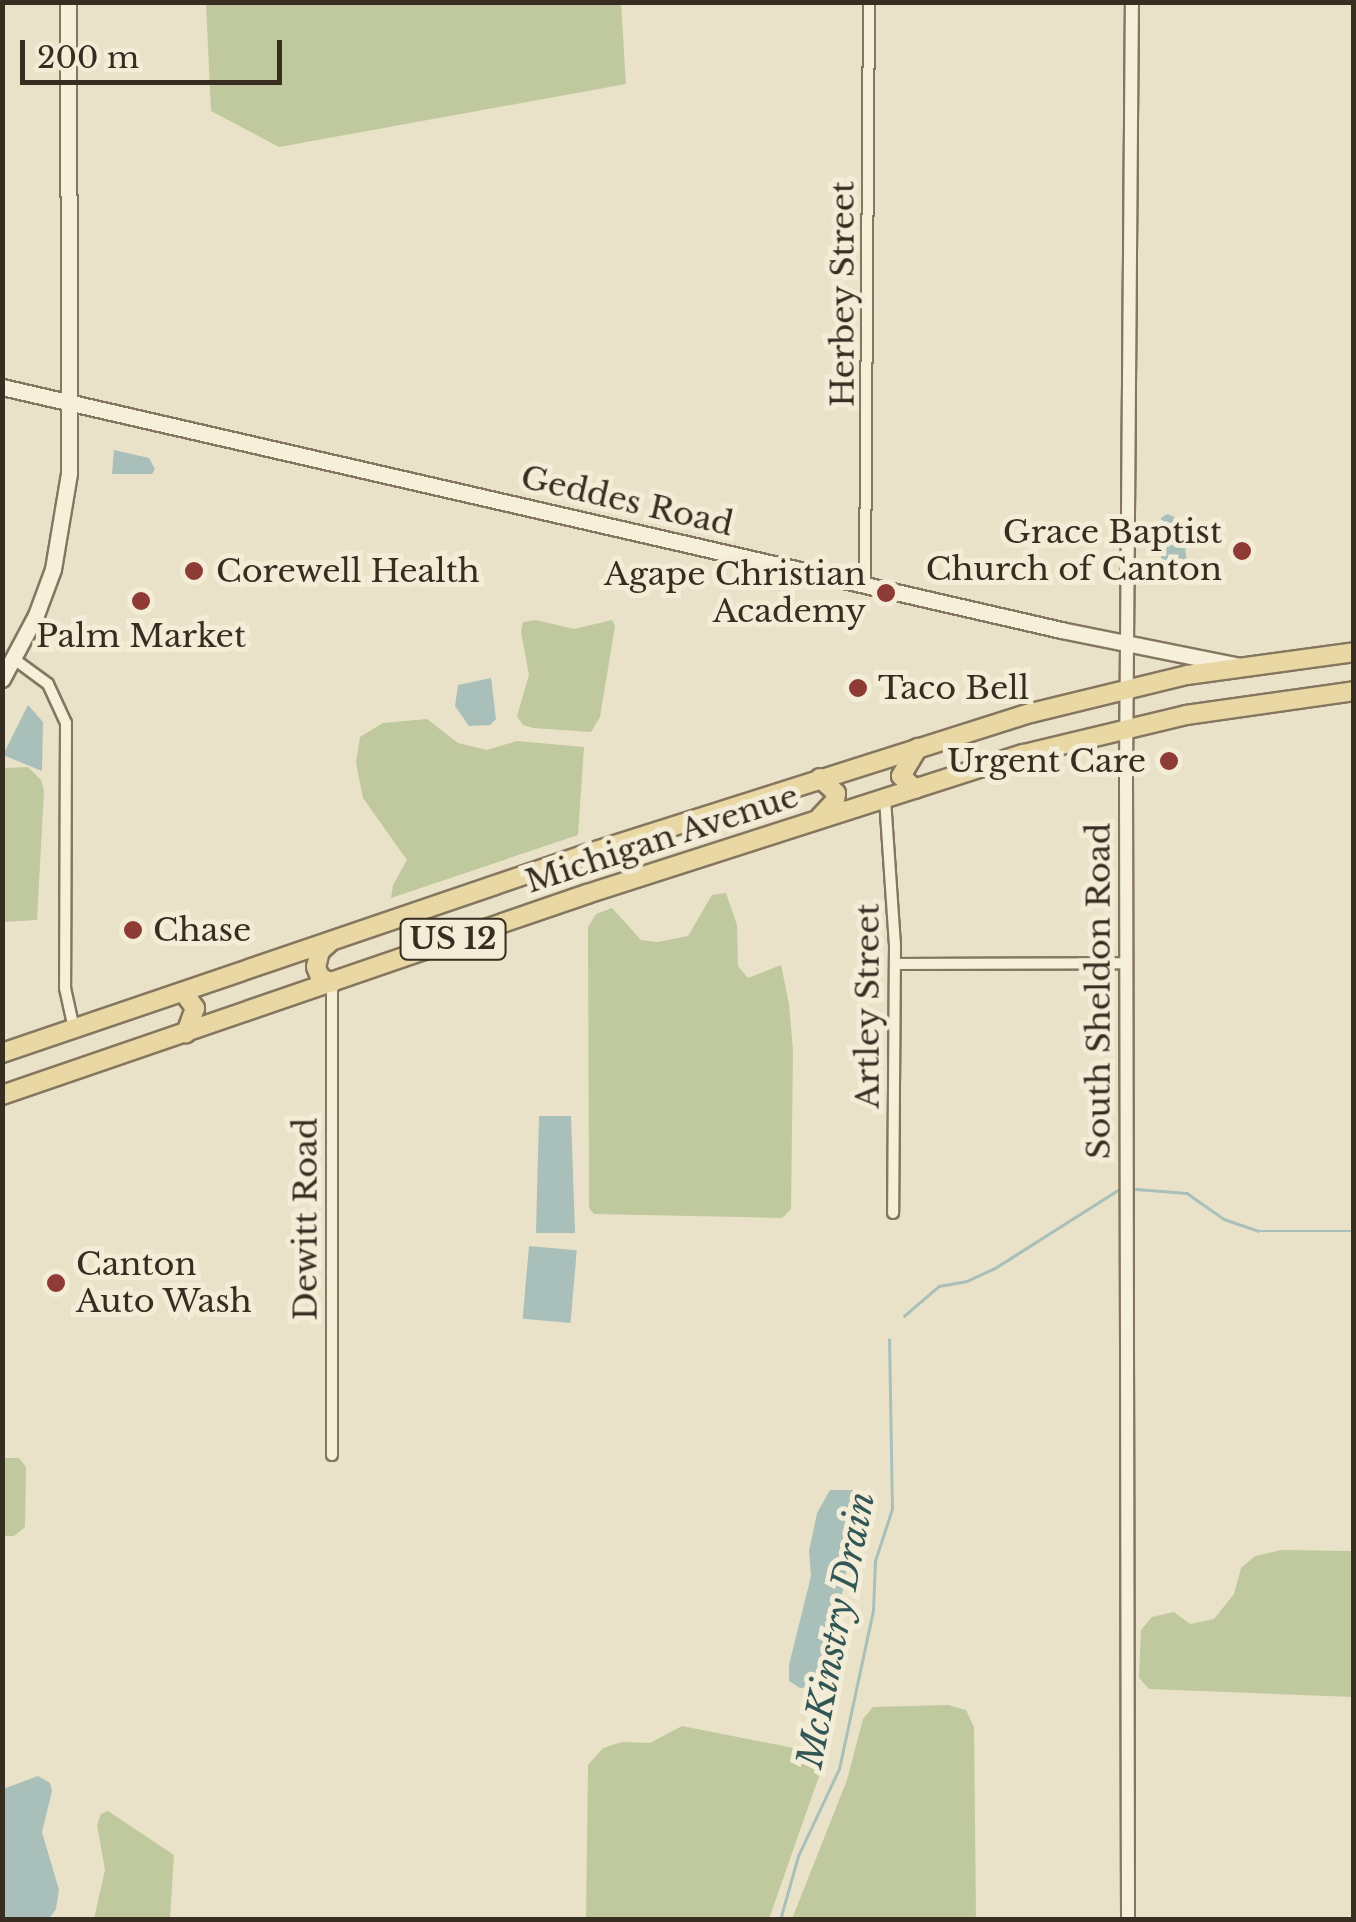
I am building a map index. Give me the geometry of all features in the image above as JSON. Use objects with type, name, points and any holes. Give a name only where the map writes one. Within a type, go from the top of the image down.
[{"type":"main road","points":[[2,679],[43,598],[60,540],[69,473],[68,2]]},
{"type":"main road","name":"Geddes Road","points":[[2,387],[865,585],[1240,666]]},
{"type":"main road","name":"Michigan Avenue","points":[[2,1053],[918,748],[1127,687],[1240,666],[1354,652]]},
{"type":"main road","name":"Michigan Avenue","points":[[2,1095],[587,894],[915,789],[1126,728],[1354,690]]},
{"type":"main road","points":[[915,789],[902,776],[918,748]]},
{"type":"main road","points":[[816,820],[836,797],[833,786],[820,778]]},
{"type":"main road","points":[[329,943],[320,951],[316,967],[320,977],[332,984]]},
{"type":"main road","points":[[184,993],[195,1010],[186,1032]]},
{"type":"street","name":"Herbey Street","points":[[865,585],[869,2]]},
{"type":"street","name":"South Sheldon Road","points":[[1128,1920],[1126,728],[1132,2]]},
{"type":"street","points":[[14,659],[48,684],[66,723],[66,988],[74,1029]]},
{"type":"street","name":"Artley Street","points":[[886,798],[895,964],[892,1213]]},
{"type":"street","points":[[895,964],[1127,963]]},
{"type":"street","name":"Dewitt Road","points":[[332,984],[332,1456]]},
{"type":"green space","points":[[206,3],[621,3],[626,84],[279,147],[211,111]]},
{"type":"green space","points":[[536,620],[574,629],[612,620],[615,626],[600,717],[591,732],[533,728],[523,725],[517,716],[529,675],[521,632],[523,622]]},
{"type":"green space","points":[[427,719],[458,743],[487,750],[517,741],[584,747],[578,835],[391,898],[393,885],[407,860],[363,798],[356,763],[360,737],[383,723]]},
{"type":"green space","points":[[28,767],[41,780],[44,791],[37,920],[3,922],[3,768]]},
{"type":"green space","points":[[726,893],[737,925],[738,966],[748,978],[781,965],[793,1050],[791,1209],[782,1218],[594,1214],[589,1208],[588,927],[596,914],[612,908],[641,940],[658,942],[688,936],[712,895]]},
{"type":"green space","points":[[2,1458],[19,1458],[26,1467],[25,1527],[14,1536],[3,1536]]},
{"type":"green space","points":[[1282,1550],[1353,1551],[1353,1697],[1149,1689],[1139,1678],[1141,1630],[1152,1617],[1174,1612],[1190,1624],[1214,1619],[1234,1594],[1241,1568],[1255,1556]]},
{"type":"green space","points":[[948,1705],[966,1710],[974,1727],[976,1919],[792,1919],[847,1780],[863,1719],[873,1707]]},
{"type":"green space","points":[[682,1726],[809,1751],[824,1762],[769,1919],[586,1919],[588,1765],[603,1748],[622,1742],[650,1743]]},
{"type":"green space","points":[[108,1811],[174,1855],[170,1919],[94,1919],[105,1870],[97,1825],[101,1814]]},
{"type":"water","points":[[114,450],[149,458],[155,469],[152,474],[112,474]]},
{"type":"water","points":[[1167,514],[1182,520],[1187,563],[1182,567],[1164,567],[1161,560],[1161,518]]},
{"type":"water","points":[[491,678],[496,719],[490,725],[469,726],[455,706],[458,685]]},
{"type":"water","points":[[28,705],[43,722],[42,771],[3,755]]},
{"type":"water","points":[[539,1116],[571,1116],[575,1233],[536,1233]]},
{"type":"water","points":[[529,1246],[577,1250],[570,1323],[523,1319]]},
{"type":"water","points":[[830,1490],[853,1490],[858,1508],[826,1681],[821,1686],[800,1688],[789,1681],[789,1665],[811,1576],[809,1551],[817,1513]]},
{"type":"water","points":[[38,1776],[50,1783],[52,1791],[42,1832],[59,1890],[56,1909],[49,1919],[3,1919],[3,1789]]},
{"type":"waterway","points":[[385,2],[406,2]]},
{"type":"waterway","name":"McKinstry Drain","points":[[1136,1189],[1187,1193],[1224,1219],[1258,1231],[1354,1231]]},
{"type":"waterway","name":"McKinstry Drain","points":[[904,1316],[939,1286],[967,1281],[995,1268],[1118,1190]]},
{"type":"waterway","name":"McKinstry Drain","points":[[780,1920],[798,1856],[839,1769],[873,1611],[875,1561],[892,1509],[889,1340]]},
{"type":"place","name":"Grace Baptist Church of Canton","points":[[1242,551]]},
{"type":"place","name":"Corewell Health","points":[[194,571]]},
{"type":"place","name":"Agape Christian Academy","points":[[886,593]]},
{"type":"place","name":"Palm Market","points":[[141,601]]},
{"type":"place","name":"Taco Bell","points":[[858,688]]},
{"type":"place","name":"Urgent Care","points":[[1169,761]]},
{"type":"place","name":"Chase","points":[[133,930]]},
{"type":"place","name":"Canton Auto Wash","points":[[56,1283]]}]
